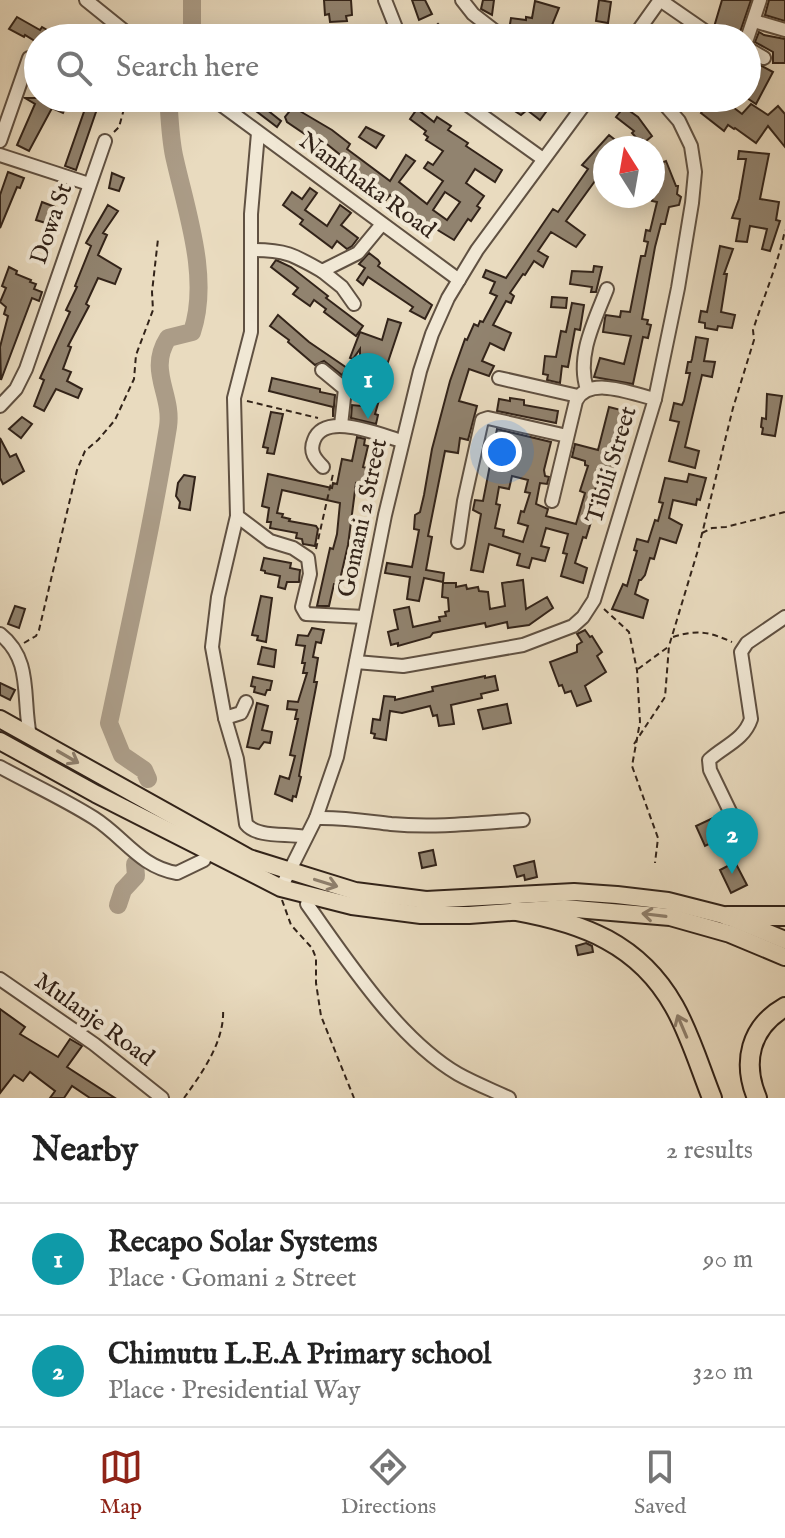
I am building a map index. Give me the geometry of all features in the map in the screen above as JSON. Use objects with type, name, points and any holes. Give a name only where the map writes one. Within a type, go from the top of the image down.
[{"type":"highway","points":[[516,911],[557,919],[593,931],[622,948],[651,975],[674,1006],[712,1098]]},
{"type":"highway","points":[[728,925],[785,916]]},
{"type":"highway","points":[[757,1098],[750,1081],[750,1051],[755,1036],[767,1020],[785,1007]]},
{"type":"main road","points":[[0,719],[249,858],[290,872],[355,891],[426,900],[574,892],[668,901],[728,925],[785,957]]},
{"type":"main road","points":[[0,741],[307,904],[362,916],[398,919],[564,908],[609,910],[728,925],[785,940]]},
{"type":"main road","points":[[96,794],[204,860],[250,884],[388,912],[469,915]]},
{"type":"street","points":[[86,0],[116,24]]},
{"type":"street","points":[[385,0],[394,24]]},
{"type":"street","points":[[462,0],[486,24]]},
{"type":"street","points":[[643,24],[660,0],[695,24]]},
{"type":"street","points":[[753,24],[760,0]]},
{"type":"street","points":[[754,21],[785,30]]},
{"type":"street","points":[[0,141],[24,72]]},
{"type":"street","name":"Nankhaka Road","points":[[230,112],[459,280]]},
{"type":"street","points":[[478,112],[543,159]]},
{"type":"street","name":"Gomani 2 Street","points":[[281,892],[316,818],[337,757],[402,441],[432,334],[459,280],[484,241],[578,112]]},
{"type":"street","name":"Tibili Street","points":[[356,662],[403,666],[523,645],[573,626],[594,600],[655,399],[692,203],[695,172],[691,146],[672,112]]},
{"type":"street","points":[[258,133],[251,214],[251,332],[234,398],[237,516],[218,597],[212,647],[249,829],[260,835],[286,833],[306,837]]},
{"type":"street","name":"Dowa St","points":[[0,406],[16,389],[26,369],[105,141]]},
{"type":"street","points":[[0,155],[89,184]]},
{"type":"street","points":[[322,271],[358,253],[382,224]]},
{"type":"street","points":[[253,250],[279,250],[292,254],[342,287],[354,304]]},
{"type":"street","points":[[552,501],[567,436],[582,393],[590,333],[607,289]]},
{"type":"street","points":[[322,370],[345,389],[338,424]]},
{"type":"street","points":[[499,378],[582,393],[601,387],[655,399]]},
{"type":"street","points":[[458,542],[482,420],[488,418],[567,436]]},
{"type":"street","points":[[323,467],[315,459],[311,448],[315,436],[323,428],[338,424],[402,441]]},
{"type":"street","points":[[237,516],[270,541],[307,556],[310,574],[302,607],[306,614],[364,617]]},
{"type":"street","points":[[737,826],[710,770],[709,760],[739,738],[751,719],[741,652],[747,643],[785,617]]},
{"type":"street","points":[[0,634],[15,648],[22,665],[30,736]]},
{"type":"street","points":[[225,718],[241,713],[246,702]]},
{"type":"street","points":[[0,767],[94,818],[156,868],[177,873],[204,860]]},
{"type":"street","points":[[316,818],[462,825],[523,820]]},
{"type":"street","points":[[307,904],[383,1006],[425,1049],[457,1073],[509,1098]]},
{"type":"street","name":"Mulanje Road","points":[[0,979],[94,1044],[162,1098]]},
{"type":"path","points":[[105,141],[119,127],[123,112]]},
{"type":"path","points":[[634,744],[665,697],[669,646],[754,340],[753,330],[775,271],[777,256],[782,250],[785,230]]},
{"type":"path","points":[[15,648],[36,636],[39,630],[63,535],[67,505],[85,451],[115,420],[134,379],[136,355],[153,310],[158,239]]},
{"type":"path","points":[[234,398],[338,424]]},
{"type":"path","points":[[310,574],[334,474],[323,467]]},
{"type":"path","points":[[701,533],[785,512]]},
{"type":"path","points":[[594,600],[629,632],[637,670],[640,722],[632,766],[658,838],[655,863]]},
{"type":"path","points":[[672,637],[707,632],[735,643],[747,643]]},
{"type":"path","points":[[637,670],[669,646]]},
{"type":"path","points":[[281,892],[291,925],[312,948],[316,958],[321,1016],[354,1098]]},
{"type":"path","points":[[184,1098],[204,1070],[224,1023],[223,1009]]},
{"type":"building","points":[[324,0],[351,0],[352,15],[346,16],[347,21],[330,22],[329,14],[325,15]]},
{"type":"building","points":[[412,0],[425,0],[432,14],[419,20]]},
{"type":"building","points":[[483,0],[494,0],[492,15],[481,9]]},
{"type":"building","points":[[599,0],[611,2],[608,23],[596,21]]},
{"type":"building","points":[[722,0],[751,0],[743,24],[715,24]]},
{"type":"building","points":[[769,0],[785,0],[785,21],[765,15]]},
{"type":"building","points":[[535,1],[559,8],[552,24],[510,24],[511,18],[532,18]]},
{"type":"building","points":[[17,17],[29,24],[24,24],[24,37],[9,29]]},
{"type":"building","points":[[761,33],[785,39],[785,63],[773,63],[773,52],[761,45]]},
{"type":"building","points":[[761,66],[773,72],[761,95]]},
{"type":"building","points":[[778,106],[785,114],[785,147],[768,126],[756,143],[728,125],[724,131],[701,113],[742,114],[761,110],[768,115]]},
{"type":"building","points":[[31,112],[50,112],[29,151],[17,145]]},
{"type":"building","points":[[84,112],[96,112],[76,170],[65,166]]},
{"type":"building","points":[[257,112],[270,112],[281,121],[277,127]]},
{"type":"building","points":[[289,112],[301,112],[350,144],[347,149],[390,181],[406,155],[415,161],[399,182],[427,204],[443,181],[424,168],[428,162],[433,165],[443,151],[426,140],[426,131],[410,119],[415,112],[421,112],[434,122],[437,117],[451,126],[448,130],[468,143],[466,146],[502,170],[495,182],[475,169],[466,183],[484,196],[477,206],[480,208],[454,240],[423,224],[424,221],[390,195],[386,200],[380,196],[384,190],[377,185],[371,186],[339,164],[344,158],[328,145],[315,136],[312,139],[287,122],[285,117]],"holes":[[[445,192],[460,202],[447,220],[433,210]]]},
{"type":"building","points":[[530,112],[546,112],[540,120]]},
{"type":"building","points":[[620,112],[631,112],[638,117],[652,136],[635,136],[634,131],[616,117]]},
{"type":"building","points":[[366,127],[384,136],[376,148],[359,137]]},
{"type":"building","points":[[739,151],[769,154],[760,199],[779,202],[776,220],[780,221],[770,251],[762,249],[767,229],[750,226],[747,242],[736,241],[740,219],[732,218],[739,199],[746,159],[738,159]]},
{"type":"building","points":[[593,153],[593,184],[566,221],[585,235],[576,247],[551,232],[538,251],[548,257],[543,267],[534,261],[510,293],[514,296],[511,303],[506,301],[493,325],[511,333],[504,350],[490,343],[482,361],[494,366],[489,376],[469,369],[459,401],[477,406],[468,440],[460,438],[458,453],[445,451],[428,536],[432,537],[426,570],[444,573],[443,582],[424,578],[419,601],[407,599],[410,577],[385,573],[387,563],[412,567],[419,530],[414,529],[415,515],[420,512],[450,381],[465,339],[474,324],[478,326],[480,321],[483,322],[497,296],[490,293],[495,282],[483,277],[486,270],[506,278],[553,209],[558,212],[588,169],[582,165]]},
{"type":"building","points":[[665,161],[678,186],[677,194],[681,197],[679,205],[669,207],[655,247],[642,319],[648,320],[647,324],[651,325],[648,338],[643,337],[633,384],[594,377],[600,358],[624,364],[631,336],[603,332],[605,318],[606,315],[620,317],[621,311],[630,312],[641,256],[645,256],[648,242],[644,241],[646,230],[650,231],[656,208],[665,208]]},
{"type":"building","points":[[8,172],[24,178],[20,188],[17,187],[0,228],[0,195]]},
{"type":"building","points":[[112,173],[124,178],[119,191],[109,188]]},
{"type":"building","points":[[56,186],[69,191],[65,202],[52,197]]},
{"type":"building","points":[[310,188],[317,193],[305,210],[327,226],[340,205],[351,213],[341,225],[358,238],[352,246],[347,249],[337,241],[332,248],[300,224],[303,220],[283,205],[292,192],[302,199]]},
{"type":"building","points":[[42,202],[55,207],[52,225],[36,220]]},
{"type":"building","points":[[108,205],[118,211],[103,233],[107,235],[98,255],[121,269],[115,284],[98,278],[86,304],[89,306],[68,346],[71,347],[63,369],[71,372],[67,381],[82,389],[78,398],[56,389],[44,411],[34,406],[44,380],[40,378],[70,312],[66,310],[91,246],[86,243]]},
{"type":"building","points":[[720,246],[733,249],[724,274],[727,274],[721,312],[735,315],[732,328],[718,326],[717,330],[705,328],[705,323],[699,322],[701,311],[707,312]]},
{"type":"building","points":[[369,253],[378,260],[378,266],[432,305],[425,319],[410,311],[413,307],[368,277],[363,285],[357,280],[365,268],[359,264]]},
{"type":"building","points":[[276,260],[291,267],[363,326],[356,336],[324,312],[326,309],[314,300],[310,306],[293,294],[298,288],[271,267]]},
{"type":"building","points":[[594,266],[602,267],[596,292],[591,292],[592,287],[570,284],[572,271],[593,272]]},
{"type":"building","points":[[9,267],[17,271],[16,274],[31,280],[36,284],[34,289],[42,292],[39,301],[32,298],[1,380],[0,347],[8,316],[4,314],[6,307],[0,302]]},
{"type":"building","points":[[552,297],[567,298],[566,308],[551,307]]},
{"type":"building","points":[[572,303],[584,305],[580,330],[575,329],[568,367],[562,366],[560,383],[547,380],[548,375],[543,374],[545,356],[556,357],[561,331],[566,332]]},
{"type":"building","points":[[278,315],[309,342],[347,368],[342,375],[324,361],[315,365],[270,326]]},
{"type":"building","points":[[388,319],[401,323],[385,371],[375,414],[378,415],[376,424],[351,418],[352,405],[361,406],[363,400],[372,401],[364,396],[374,360],[360,355],[360,349],[353,359],[350,358],[360,332],[382,340]]},
{"type":"building","points":[[696,337],[708,339],[704,361],[715,362],[712,377],[702,375],[685,447],[699,451],[695,468],[669,461],[679,422],[670,420],[674,403],[682,405],[684,401],[690,373],[686,373],[688,362],[692,359]]},
{"type":"building","points":[[272,378],[335,395],[333,417],[333,407],[269,391]]},
{"type":"building","points":[[767,394],[782,396],[775,436],[762,434]]},
{"type":"building","points":[[510,398],[524,400],[524,405],[558,411],[556,423],[497,411],[499,399],[510,401]]},
{"type":"building","points":[[609,407],[621,410],[608,462],[615,464],[613,473],[601,470],[593,497],[597,498],[591,522],[575,563],[587,568],[583,583],[561,576],[568,534],[546,528],[541,546],[549,548],[545,561],[532,558],[529,568],[517,565],[520,554],[489,544],[483,572],[471,570],[481,514],[473,510],[475,500],[483,501],[497,429],[551,442],[544,470],[545,476],[549,477],[547,484],[540,483],[536,504],[548,509],[546,516],[576,524],[585,493],[580,491],[588,466],[585,461],[572,457],[575,444],[598,450]],"holes":[[[512,476],[528,480],[525,492],[530,493],[518,523],[528,526],[523,542],[503,536],[504,530],[495,528],[500,505],[496,504],[499,487],[509,489]]]},
{"type":"building","points":[[271,412],[283,414],[274,454],[267,453],[268,448],[263,447]]},
{"type":"building","points":[[22,417],[32,424],[21,438],[9,429]]},
{"type":"building","points":[[357,437],[365,439],[364,445],[368,446],[363,467],[370,469],[367,485],[356,483],[348,545],[339,584],[334,584],[329,606],[317,606],[330,548],[333,549],[337,534],[340,503],[282,490],[277,513],[283,514],[282,517],[289,521],[318,529],[315,546],[303,544],[302,539],[296,538],[297,533],[270,528],[271,522],[267,522],[269,508],[262,506],[268,474],[332,488],[333,483],[337,484],[342,459],[352,461]]},
{"type":"building","points":[[0,438],[10,457],[16,454],[24,471],[3,484],[0,478]]},
{"type":"building","points":[[689,474],[706,478],[700,500],[697,499],[696,505],[673,500],[669,518],[682,525],[676,543],[660,538],[654,559],[650,558],[645,575],[639,580],[635,594],[648,600],[643,618],[612,609],[623,584],[627,586],[637,551],[634,550],[637,539],[648,542],[655,520],[658,521],[665,478],[687,482]]},
{"type":"building","points":[[184,475],[195,477],[190,510],[179,508],[180,502],[176,496],[178,483]]},
{"type":"building","points":[[264,558],[291,563],[290,568],[300,570],[299,582],[287,582],[285,589],[278,587],[280,576],[261,570]]},
{"type":"building","points":[[523,580],[526,609],[547,597],[553,608],[529,625],[508,628],[507,622],[486,627],[485,623],[433,633],[430,637],[398,646],[398,643],[391,645],[388,632],[398,629],[394,610],[409,607],[413,627],[440,621],[439,617],[446,616],[445,612],[449,611],[448,598],[442,597],[443,583],[456,583],[456,587],[466,585],[467,589],[478,587],[479,591],[488,592],[490,609],[505,606],[502,583]]},
{"type":"building","points":[[261,596],[272,598],[266,642],[252,635]]},
{"type":"building","points":[[15,606],[25,609],[19,628],[8,624]]},
{"type":"building","points":[[312,628],[324,630],[321,643],[316,642],[313,657],[318,658],[314,682],[317,682],[301,777],[292,801],[275,794],[280,776],[289,779],[295,756],[290,755],[297,710],[287,709],[288,701],[298,702],[307,673],[303,673],[305,663],[302,663],[305,646],[296,645],[298,635],[308,636]]},
{"type":"building","points":[[585,630],[602,652],[597,656],[606,672],[585,686],[591,701],[577,706],[571,691],[565,693],[562,685],[559,686],[550,662],[577,652],[577,645],[582,642],[577,634]]},
{"type":"building","points":[[262,647],[276,650],[274,667],[258,664]]},
{"type":"building","points":[[495,676],[498,690],[481,694],[482,698],[451,705],[454,724],[439,726],[437,715],[433,716],[430,706],[402,713],[390,711],[386,740],[374,738],[375,734],[371,733],[373,719],[380,720],[384,696],[395,697],[395,700],[433,691],[432,687]]},
{"type":"building","points":[[253,677],[272,681],[265,695],[254,692],[255,687],[251,686]]},
{"type":"building","points":[[0,683],[15,690],[10,700],[0,695]]},
{"type":"building","points":[[257,703],[268,706],[262,730],[272,732],[270,743],[264,742],[259,749],[247,747]]},
{"type":"building","points":[[507,704],[511,723],[483,729],[478,710]]},
{"type":"building","points":[[713,818],[725,836],[705,846],[696,826]]},
{"type":"building","points":[[433,850],[436,865],[422,868],[419,853]]},
{"type":"building","points":[[534,861],[537,877],[525,880],[524,875],[517,877],[514,866]]},
{"type":"building","points":[[735,862],[747,885],[731,893],[720,870]]},
{"type":"building","points":[[586,943],[592,946],[593,952],[578,955],[576,946]]},
{"type":"building","points":[[0,1009],[25,1027],[20,1034],[58,1057],[70,1039],[82,1046],[67,1067],[115,1098],[90,1098],[72,1086],[64,1098],[50,1098],[55,1091],[30,1072],[23,1081],[14,1075],[0,1093]]},
{"type":"waterway","points":[[192,0],[192,24]]},
{"type":"waterway","points":[[148,779],[144,770],[122,755],[109,723],[168,427],[169,415],[160,372],[162,350],[168,338],[192,332],[197,312],[199,290],[195,246],[173,152],[169,112]]},
{"type":"waterway","points":[[118,905],[123,890],[136,876],[135,864]]},
{"type":"place","name":"Recapo Solar Systems","points":[[368,419]]},
{"type":"place","name":"Chimutu L.E.A Primary school","points":[[732,874]]}]
